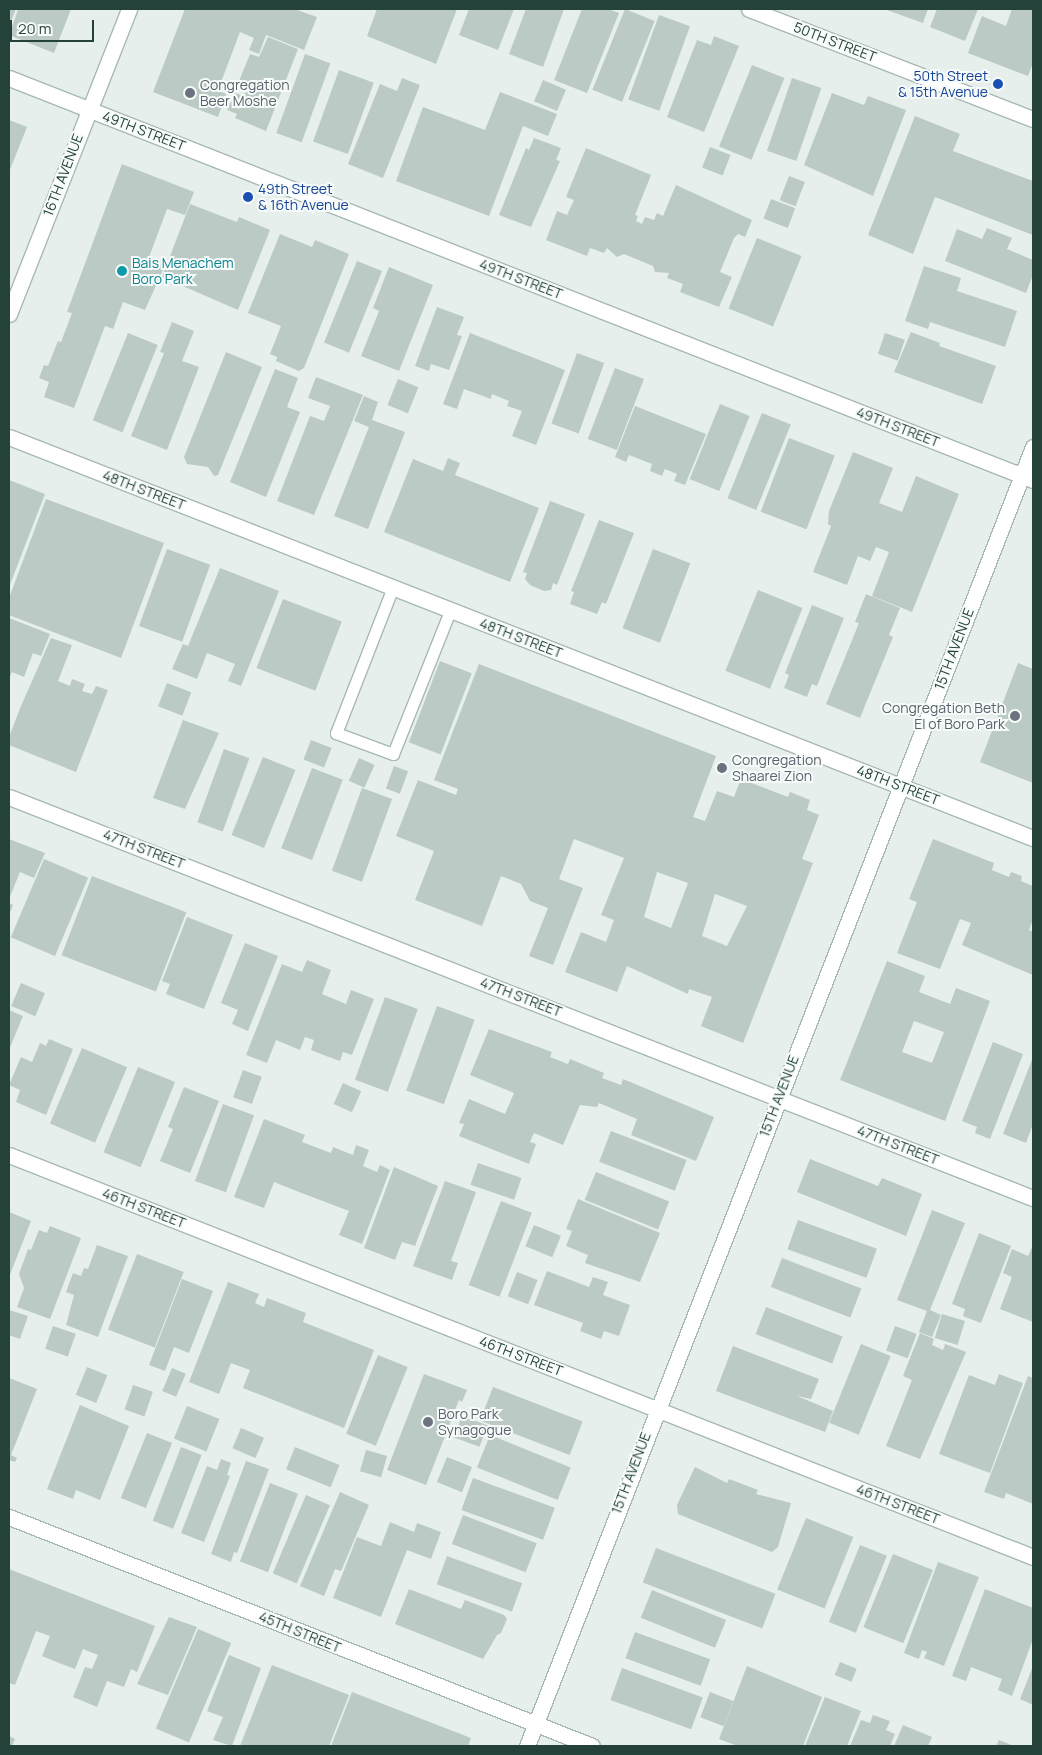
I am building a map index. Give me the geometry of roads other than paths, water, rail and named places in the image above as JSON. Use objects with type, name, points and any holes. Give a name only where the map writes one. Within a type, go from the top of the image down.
[{"type":"street","name":"16TH AVENUE","points":[[9,314],[129,9]]},
{"type":"street","name":"50TH STREET","points":[[749,9],[1033,119]]},
{"type":"street","name":"49TH STREET","points":[[9,78],[1028,478]]},
{"type":"street","name":"48TH STREET","points":[[9,437],[1033,838]]},
{"type":"street","name":"15TH AVENUE","points":[[526,1746],[901,786],[1028,478],[1033,447]]},
{"type":"street","name":"47TH STREET","points":[[9,796],[1033,1198]]},
{"type":"street","name":"46TH STREET","points":[[9,1156],[1033,1557]]},
{"type":"street","name":"45TH STREET","points":[[9,1517],[592,1746]]},
{"type":"lane","points":[[393,587],[336,734],[392,754],[450,611]]},
{"type":"place","name":"50th Street & 15th Avenue","points":[[998,84]]},
{"type":"place","name":"Congregation Beer Moshe","points":[[190,93]]},
{"type":"place","name":"49th Street & 16th Avenue","points":[[248,197]]},
{"type":"place","name":"Bais Menachem Boro Park","points":[[122,271]]},
{"type":"place","name":"Congregation Beth El of Boro Park","points":[[1015,716]]},
{"type":"place","name":"Congregation Shaarei Zion","points":[[722,768]]},
{"type":"place","name":"Boro Park Synagogue","points":[[428,1422]]}]
